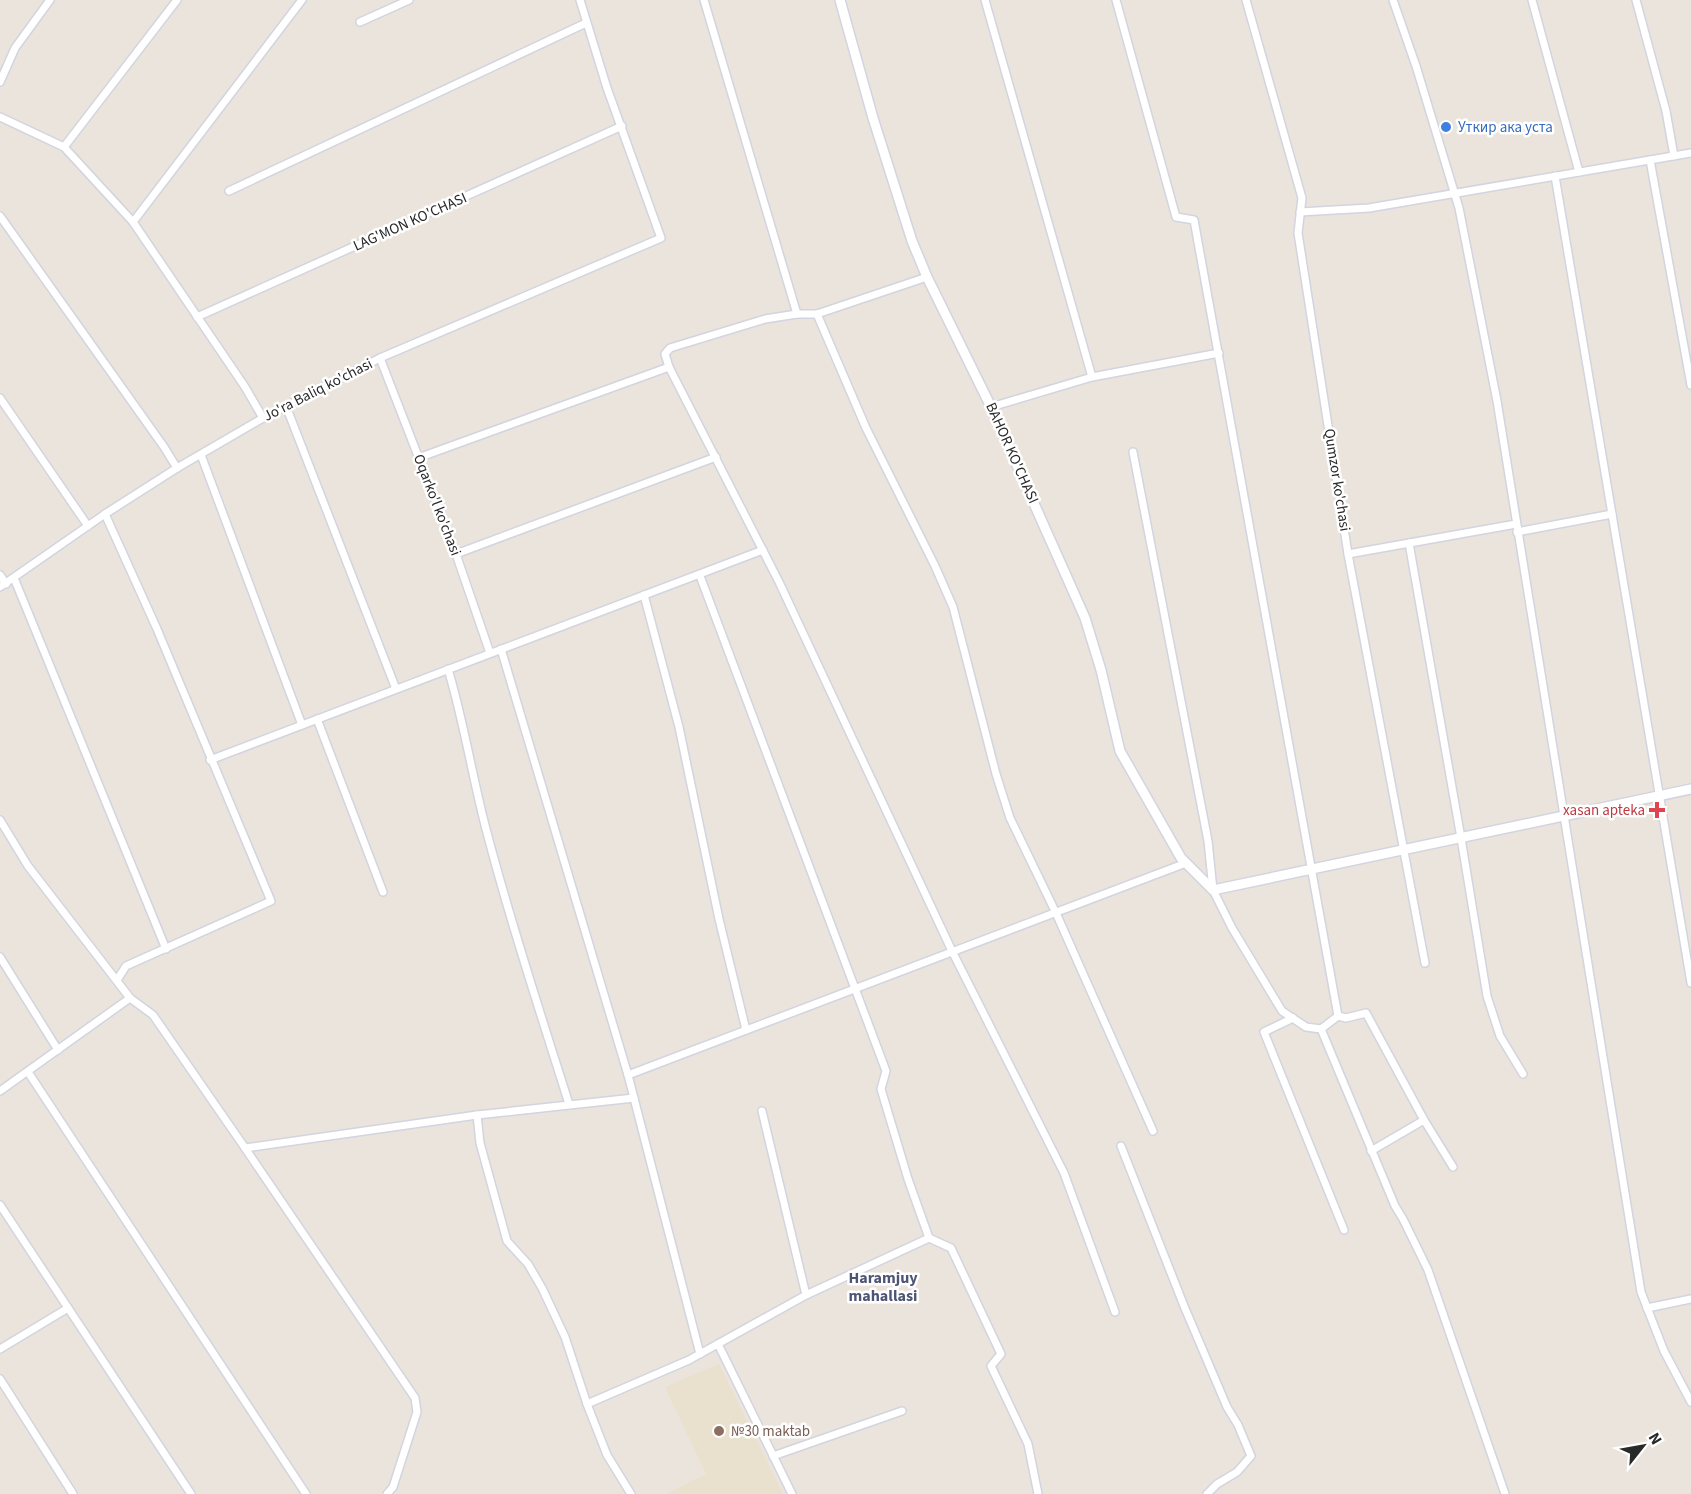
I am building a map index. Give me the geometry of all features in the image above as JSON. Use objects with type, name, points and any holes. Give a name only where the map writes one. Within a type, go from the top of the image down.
[{"type":"street","points":[[0,82],[15,48],[50,0]]},
{"type":"street","points":[[64,147],[177,0]]},
{"type":"street","points":[[133,222],[302,0]]},
{"type":"street","points":[[360,22],[409,0]]},
{"type":"street","points":[[580,0],[622,126]]},
{"type":"street","points":[[704,0],[797,314]]},
{"type":"street","name":"BAHOR KO'CHASI","points":[[840,0],[873,118],[912,241],[927,277],[991,407],[1085,618],[1101,670],[1120,752],[1181,858],[1213,890]]},
{"type":"street","points":[[984,0],[1092,377]]},
{"type":"street","points":[[1116,0],[1176,217],[1194,220],[1338,1016]]},
{"type":"street","name":"Qumzor ko'chasi","points":[[1246,0],[1302,198],[1298,233],[1348,554],[1425,963]]},
{"type":"street","points":[[1393,0],[1416,66],[1454,193],[1497,401],[1641,1292],[1664,1351],[1691,1402]]},
{"type":"street","points":[[1532,0],[1579,172]]},
{"type":"street","points":[[1636,0],[1666,111],[1674,156]]},
{"type":"street","points":[[229,191],[586,23]]},
{"type":"street","points":[[0,117],[64,147],[133,222],[263,418]]},
{"type":"street","name":"Jo'ra Baliq ko'chasi","points":[[3,586],[105,514],[177,468],[263,418],[380,358],[661,238],[622,126]]},
{"type":"street","name":"LAG'MON KO'CHASI","points":[[197,317],[622,126]]},
{"type":"street","points":[[1300,212],[1369,208],[1691,153]]},
{"type":"street","points":[[1650,160],[1691,385]]},
{"type":"street","points":[[1555,176],[1691,983]]},
{"type":"street","points":[[0,216],[177,468]]},
{"type":"street","points":[[927,277],[817,314],[797,314],[765,319],[670,348],[665,354],[669,367],[763,550],[952,951],[1064,1173],[1115,1312]]},
{"type":"street","points":[[817,314],[866,428],[953,607],[996,774],[1010,818],[1056,913],[1153,1131]]},
{"type":"street","points":[[991,407],[1092,377],[1219,352]]},
{"type":"street","name":"Oqarko'l ko'chasi","points":[[380,358],[456,554],[490,653]]},
{"type":"street","points":[[418,458],[669,367]]},
{"type":"street","points":[[0,398],[88,526]]},
{"type":"street","points":[[286,406],[396,689]]},
{"type":"street","points":[[1133,452],[1208,841],[1213,890],[1232,928],[1282,1011],[1306,1027],[1321,1029],[1338,1016]]},
{"type":"street","points":[[201,455],[302,725]]},
{"type":"street","points":[[456,554],[716,457]]},
{"type":"street","points":[[105,514],[157,629],[271,901],[126,966],[117,980]]},
{"type":"street","points":[[1517,532],[1612,514]]},
{"type":"street","points":[[1348,554],[1516,524]]},
{"type":"street","points":[[1409,543],[1487,996],[1500,1036],[1522,1074]]},
{"type":"street","points":[[210,760],[644,595],[700,576],[763,550]]},
{"type":"street","points":[[0,575],[3,586]]},
{"type":"street","points":[[700,576],[886,1071],[881,1089],[908,1179],[929,1238],[951,1248],[1001,1354],[992,1366],[1028,1444],[1038,1494]]},
{"type":"street","points":[[14,578],[166,949]]},
{"type":"street","points":[[644,595],[679,726],[719,919],[746,1030]]},
{"type":"street","points":[[501,649],[628,1075],[700,1354]]},
{"type":"street","points":[[448,669],[460,710],[486,827],[534,994],[569,1104]]},
{"type":"street","points":[[317,719],[383,892]]},
{"type":"street","points":[[1213,890],[1691,789]]},
{"type":"street","points":[[0,820],[28,866],[130,998],[153,1015],[415,1398],[417,1412],[394,1491],[387,1494]]},
{"type":"street","points":[[628,1075],[1186,863]]},
{"type":"street","points":[[0,957],[58,1050]]},
{"type":"street","points":[[0,1091],[130,998]]},
{"type":"street","points":[[1338,1016],[1346,1018],[1366,1013],[1424,1120],[1453,1167]]},
{"type":"street","points":[[1293,1018],[1264,1032],[1344,1230]]},
{"type":"street","points":[[1321,1029],[1395,1206],[1428,1270],[1504,1494]]},
{"type":"street","points":[[27,1072],[306,1494]]},
{"type":"street","points":[[245,1148],[477,1115],[634,1098]]},
{"type":"street","points":[[762,1111],[806,1295]]},
{"type":"street","points":[[477,1115],[480,1143],[507,1241],[528,1264],[542,1287],[565,1337],[607,1455],[631,1494]]},
{"type":"street","points":[[1371,1151],[1424,1120]]},
{"type":"street","points":[[1121,1146],[1184,1306],[1227,1407],[1238,1425],[1251,1456],[1237,1472],[1217,1484],[1207,1494]]},
{"type":"street","points":[[0,1206],[191,1494]]},
{"type":"street","points":[[587,1404],[700,1354],[806,1295],[929,1238]]},
{"type":"street","points":[[1647,1308],[1691,1299]]},
{"type":"street","points":[[0,1349],[68,1308]]},
{"type":"street","points":[[718,1344],[792,1494]]},
{"type":"street","points":[[0,1379],[73,1494]]},
{"type":"street","points":[[773,1456],[902,1412]]},
{"type":"shaded area","name":"№30 maktab","points":[[719,1364],[783,1494],[667,1494],[706,1474],[665,1387]]},
{"type":"place","name":"Уткир ака уста","points":[[1446,127]]},
{"type":"place","name":"xasan apteka","points":[[1657,810]]},
{"type":"place","name":"№30 maktab","points":[[719,1431]]},
{"type":"district","name":"Haramjuy mahallasi","points":[[883,1287]]}]
